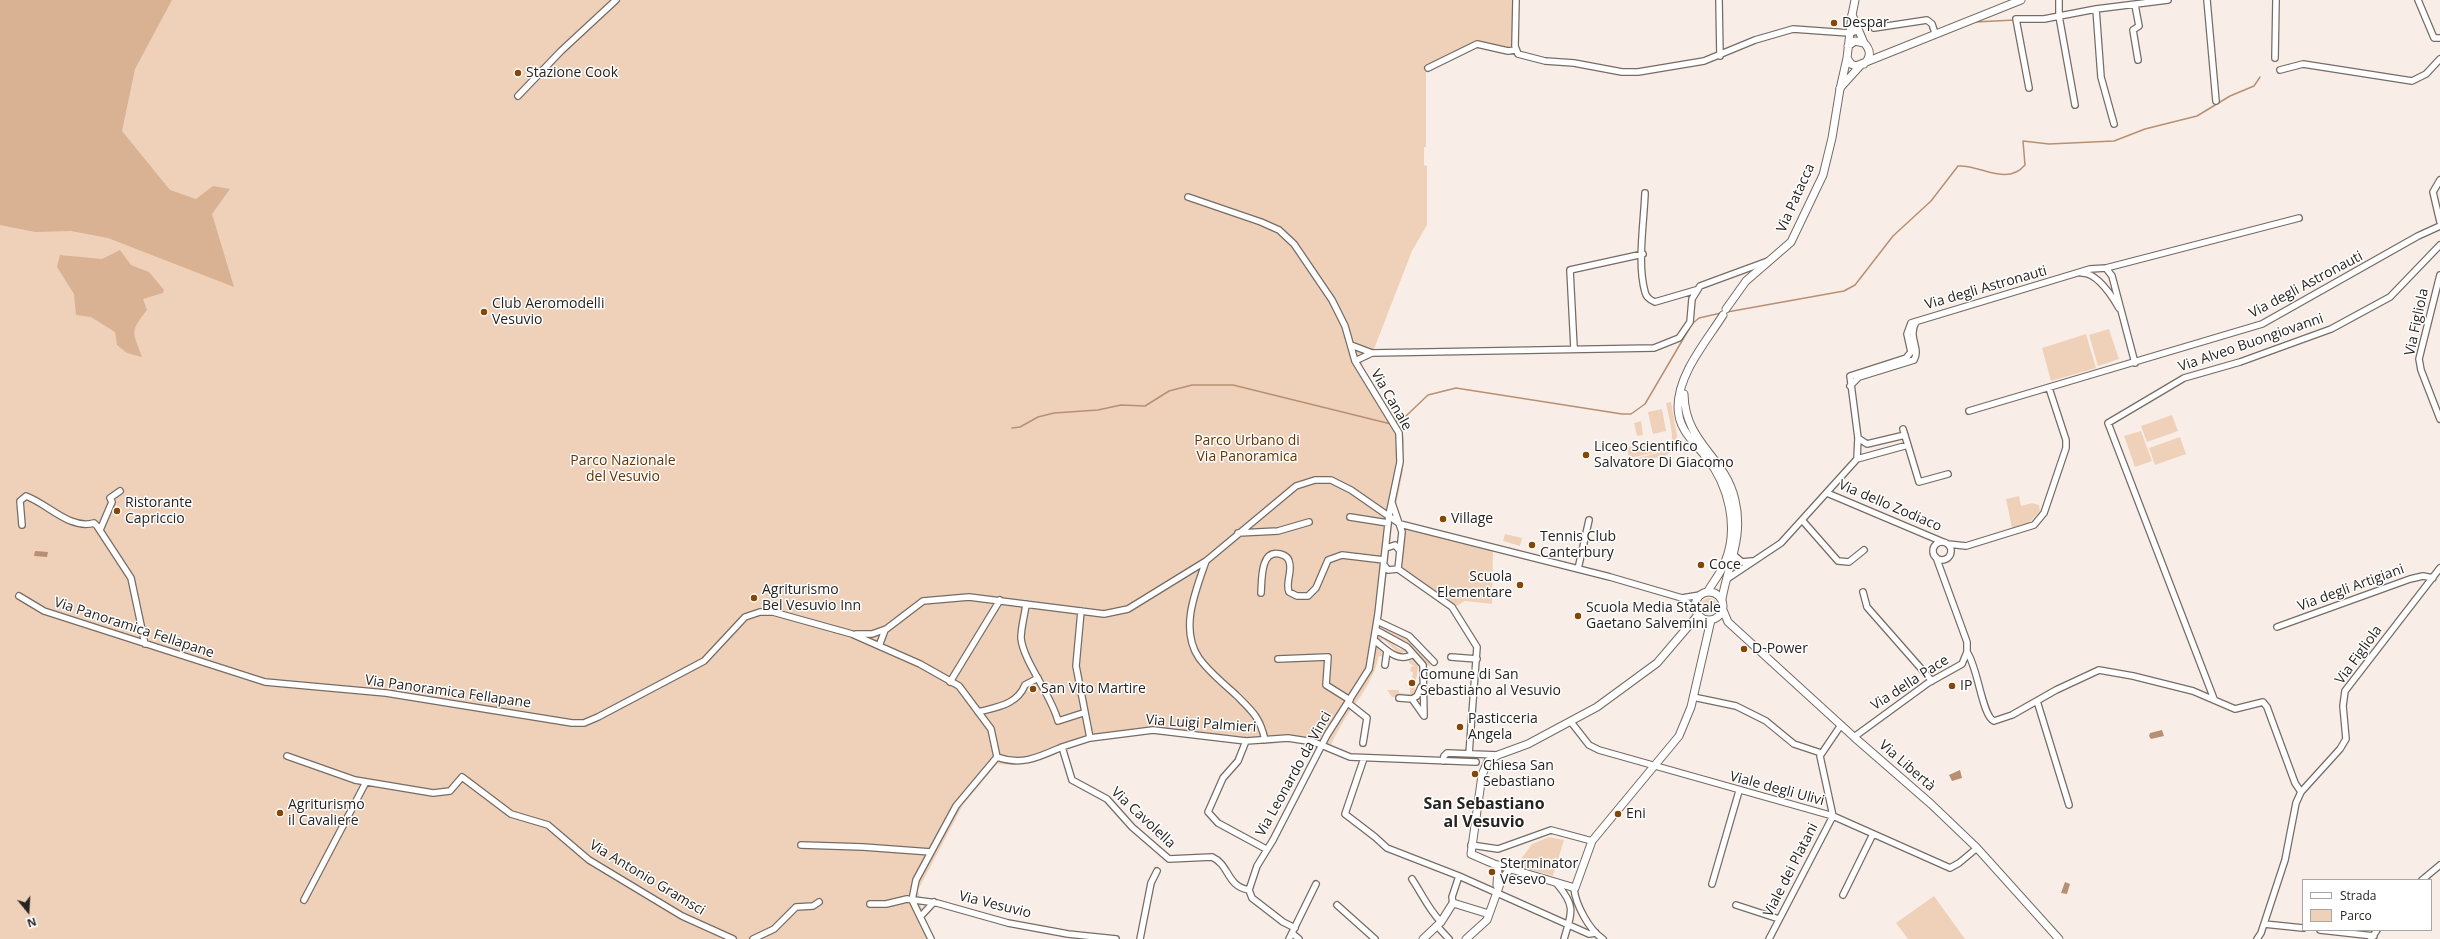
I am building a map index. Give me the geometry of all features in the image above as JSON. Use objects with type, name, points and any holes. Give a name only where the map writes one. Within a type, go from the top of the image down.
[{"type":"street","points":[[518,96],[561,51],[616,0]]},
{"type":"street","points":[[1515,50],[1516,0]]},
{"type":"street","points":[[1719,0],[1720,56]]},
{"type":"street","points":[[1855,0],[1849,33],[1847,58],[1853,66],[1862,65],[1886,53],[2021,0]]},
{"type":"street","points":[[2059,0],[2059,16],[2075,105]]},
{"type":"street","points":[[2029,88],[2016,20],[2059,16],[2096,9],[2168,0]]},
{"type":"street","points":[[2207,0],[2216,101]]},
{"type":"street","points":[[2275,58],[2276,0]]},
{"type":"street","points":[[2418,0],[2434,38],[2440,38]]},
{"type":"street","points":[[2135,5],[2139,26],[2133,30],[2138,60]]},
{"type":"street","points":[[2096,9],[2101,77],[2114,124]]},
{"type":"street","points":[[1840,88],[1870,56],[1857,31],[1852,15]]},
{"type":"street","points":[[1874,28],[1927,20],[1932,24],[1935,33]]},
{"type":"street","points":[[1428,68],[1476,44],[1508,51],[1515,50],[1526,57],[1622,72],[1686,65],[1720,56],[1755,40],[1793,29],[1849,33],[1857,31]]},
{"type":"street","points":[[1848,46],[1855,41],[1865,44],[1877,52],[1886,53]]},
{"type":"street","name":"Via Patacca","points":[[1684,382],[1724,312],[1746,281],[1776,258],[1791,242],[1823,175],[1832,138],[1840,88],[1847,58]]},
{"type":"street","points":[[2280,70],[2303,64],[2412,81],[2426,74],[2440,58]]},
{"type":"street","points":[[2440,180],[2433,192],[2440,222]]},
{"type":"street","points":[[1645,193],[1643,254],[1645,293],[1650,300],[1655,302],[1696,290]]},
{"type":"street","name":"Via Canale","points":[[1188,197],[1261,222],[1279,230],[1305,258],[1332,300],[1351,345],[1356,361],[1393,423],[1401,441],[1400,462],[1389,515],[1387,539]]},
{"type":"street","name":"Via degli Astronauti","points":[[1858,438],[1850,386],[1850,376],[1856,372],[1900,361],[1910,356],[1907,329],[1911,323],[2097,268],[2106,268],[2299,218]]},
{"type":"street","name":"Via degli Astronauti","points":[[1969,411],[2135,363],[2262,324],[2418,236],[2440,226]]},
{"type":"street","name":"Via Alveo Buongiovanni","points":[[2214,699],[2108,423],[2184,378],[2240,362],[2331,329],[2380,303],[2390,297],[2440,245]]},
{"type":"street","points":[[1574,348],[1570,270],[1643,254]]},
{"type":"street","points":[[1351,345],[1372,352],[1654,348],[1680,338],[1690,322],[1692,299],[1696,290],[1700,286],[1776,258]]},
{"type":"street","points":[[2106,268],[2112,276],[2135,363]]},
{"type":"street","points":[[2079,274],[2089,274],[2096,278],[2121,312]]},
{"type":"street","name":"Via Figliola","points":[[2440,275],[2419,359],[2423,376],[2440,419]]},
{"type":"street","points":[[1356,361],[1372,352]]},
{"type":"street","points":[[1603,939],[1596,934],[1580,910],[1574,889],[1592,841],[1679,736],[1693,698],[1713,619],[1723,610],[1722,599],[1735,556],[1738,528],[1735,499],[1723,472],[1695,437],[1690,426],[1684,404],[1684,382]]},
{"type":"street","points":[[1350,517],[1388,525],[1400,524],[1578,569],[1682,598],[1700,595],[1708,591],[1725,563],[1732,536],[1731,516],[1728,501],[1716,472],[1684,428],[1678,408],[1684,382]]},
{"type":"street","name":"Via dello Zodiaco","points":[[1827,493],[1946,543],[1966,546],[2030,527],[2041,518],[2066,448],[2066,440],[2049,388]]},
{"type":"street","points":[[1858,438],[1865,443],[1877,442],[1904,432],[1919,482],[1948,474]]},
{"type":"street","points":[[1857,459],[1858,438]]},
{"type":"street","points":[[1877,442],[1881,448],[1877,452]]},
{"type":"street","points":[[1727,579],[1781,543],[1857,459],[1877,452],[1908,445]]},
{"type":"street","points":[[852,634],[872,634],[887,628],[923,601],[969,597],[1104,614],[1128,609],[1206,560],[1296,486],[1315,480],[1327,480],[1343,485],[1389,515],[1400,524]]},
{"type":"street","points":[[100,530],[112,502],[110,498],[120,491]]},
{"type":"street","points":[[22,525],[20,501],[26,496],[80,524],[94,523],[131,578],[145,644]]},
{"type":"street","points":[[1392,503],[1400,524],[1401,540],[1398,569]]},
{"type":"street","points":[[1578,569],[1589,520]]},
{"type":"street","points":[[1802,520],[1838,561],[1849,562],[1864,550]]},
{"type":"street","points":[[1238,534],[1278,531],[1309,522]]},
{"type":"street","name":"Via della Pace","points":[[1854,737],[1932,681],[1962,664],[1968,652],[1967,642],[1934,549],[1926,534]]},
{"type":"street","points":[[1387,539],[1394,543],[1401,540]]},
{"type":"street","name":"Via Leonardo da Vinci","points":[[1249,890],[1257,866],[1322,745],[1369,669],[1376,630],[1387,539]]},
{"type":"street","points":[[1934,549],[1938,543],[1946,543],[1949,556],[1942,575]]},
{"type":"street","points":[[1386,548],[1395,545],[1400,551]]},
{"type":"street","points":[[1936,557],[1941,559],[1966,546]]},
{"type":"street","points":[[1261,593],[1265,560],[1270,555],[1276,553],[1284,555],[1289,560],[1290,568],[1286,586],[1289,592],[1297,596],[1308,596],[1316,588],[1328,560],[1342,555],[1384,563],[1388,570],[1398,569],[1452,607],[1477,647],[1469,754],[1476,762],[1484,767]]},
{"type":"street","points":[[1735,556],[1742,562],[1755,560]]},
{"type":"street","points":[[1206,560],[1192,603],[1192,642],[1199,658],[1255,712],[1265,740]]},
{"type":"street","name":"Via Figliola","points":[[2257,939],[2264,924],[2285,860],[2296,803],[2301,792],[2343,745],[2346,732],[2343,706],[2346,691],[2440,568]]},
{"type":"street","name":"Via degli Artigiani","points":[[2277,627],[2410,579],[2423,576],[2433,578]]},
{"type":"street","points":[[1708,591],[1717,593],[1722,599]]},
{"type":"street","points":[[1863,592],[1867,607],[1932,681]]},
{"type":"street","points":[[1574,889],[1498,865],[1471,854],[1471,845],[1484,767],[1488,761],[1498,755],[1517,749],[1598,707],[1657,663],[1697,612],[1695,602],[1700,595]]},
{"type":"street","name":"Via Panoramica Fellapane","points":[[19,596],[44,611],[265,682],[386,693],[584,723],[704,661],[746,617],[760,612],[773,612],[852,634]]},
{"type":"street","points":[[1682,598],[1697,612],[1713,619],[1728,622]]},
{"type":"street","points":[[950,682],[1000,600]]},
{"type":"street","points":[[1026,604],[1021,638],[1038,678],[1050,697],[1058,721],[1083,714]]},
{"type":"street","name":"Via Libertà","points":[[1723,610],[1728,622],[1854,737],[1931,804],[1977,848],[2059,939]]},
{"type":"street","points":[[997,757],[1011,762],[1031,761],[1062,747],[1090,738],[1083,714],[1076,666],[1082,611]]},
{"type":"street","points":[[1377,621],[1409,636],[1434,662]]},
{"type":"street","points":[[879,646],[887,628]]},
{"type":"street","points":[[1376,630],[1407,647],[1423,665],[1424,716],[1422,716],[1419,708],[1412,699]]},
{"type":"street","points":[[852,634],[920,664],[959,686],[991,729],[997,757]]},
{"type":"street","points":[[1374,640],[1387,651],[1403,658],[1413,654]]},
{"type":"street","points":[[1385,665],[1387,651]]},
{"type":"street","points":[[1968,652],[1977,670],[1987,715],[1992,720],[2000,720],[2087,675],[2104,670],[2176,686],[2238,709],[2265,703],[2295,782],[2301,792]]},
{"type":"street","points":[[1278,659],[1328,656],[1326,685],[1367,718],[1363,743]]},
{"type":"street","points":[[1451,657],[1477,659]]},
{"type":"street","points":[[978,712],[1014,701],[1021,694],[1025,685],[1038,678]]},
{"type":"street","points":[[1399,698],[1412,699],[1417,696],[1424,683]]},
{"type":"street","points":[[1693,698],[1736,706],[1766,721],[1794,744],[1821,752],[1841,725]]},
{"type":"street","points":[[2037,701],[2069,805]]},
{"type":"street","name":"Viale degli Ulivi","points":[[1571,722],[1593,748],[1739,791],[1833,816],[1950,868],[1959,863],[1977,848]]},
{"type":"street","name":"Via Luigi Palmieri","points":[[1090,738],[1153,730],[1246,741],[1288,738],[1322,745],[1350,757],[1476,762]]},
{"type":"street","points":[[1246,741],[1238,761],[1223,778],[1208,812],[1218,823],[1266,849]]},
{"type":"street","name":"Via Cavolella","points":[[1062,747],[1072,780],[1107,799],[1132,828],[1169,859],[1212,858],[1223,866],[1232,882],[1238,888],[1249,890]]},
{"type":"street","name":"Viale dei Platani","points":[[1769,939],[1833,816],[1821,752]]},
{"type":"street","points":[[1444,761],[1444,756],[1447,753],[1498,755]]},
{"type":"street","name":"Via Antonio Gramsci","points":[[286,756],[366,782],[433,793],[445,792],[453,788],[462,777],[511,814],[548,825],[589,860],[682,916],[733,939]]},
{"type":"street","points":[[931,939],[912,900],[916,880],[956,806],[997,757]]},
{"type":"street","points":[[1364,758],[1345,814],[1376,837],[1387,848],[1459,876],[1589,934],[1596,934]]},
{"type":"street","points":[[304,900],[366,782]]},
{"type":"street","points":[[1712,884],[1739,791]]},
{"type":"street","points":[[1471,845],[1498,849],[1551,830],[1592,841]]},
{"type":"street","points":[[1842,895],[1873,834]]},
{"type":"street","points":[[800,845],[862,846],[931,852]]},
{"type":"street","points":[[1496,892],[1498,865]]},
{"type":"street","points":[[2423,879],[2440,865]]},
{"type":"street","points":[[1466,939],[1485,922],[1496,892],[1504,876],[1510,869]]},
{"type":"street","points":[[1140,939],[1151,883],[1157,871]]},
{"type":"street","points":[[1423,939],[1439,924],[1453,904],[1452,897],[1459,876]]},
{"type":"street","points":[[1412,879],[1429,903],[1432,912],[1449,939]]},
{"type":"street","points":[[1289,939],[1316,884]]},
{"type":"street","points":[[1557,884],[1568,897],[1572,909],[1564,939]]},
{"type":"street","points":[[1249,890],[1252,898],[1294,931],[1299,939]]},
{"type":"street","name":"Via Vesuvio","points":[[870,904],[886,904],[901,900],[934,902],[1008,923],[1068,934],[1116,939]]},
{"type":"street","points":[[753,939],[774,929],[796,907],[813,906],[819,902]]},
{"type":"street","points":[[921,916],[934,902]]},
{"type":"street","points":[[1453,904],[1457,903],[1489,914]]},
{"type":"street","points":[[1337,904],[1375,939]]},
{"type":"street","points":[[1736,905],[1779,920]]},
{"type":"street","points":[[1572,909],[1580,910]]},
{"type":"street","points":[[2264,924],[2302,928]]},
{"type":"street","points":[[2326,931],[2372,938]]},
{"type":"green space","name":"Parco Nazionale del Vesuvio","points":[[0,0],[1517,0],[1518,36],[1511,53],[1492,47],[1475,47],[1426,71],[1426,147],[1424,147],[1424,165],[1427,166],[1427,225],[1412,251],[1374,349],[1362,363],[1364,372],[1404,437],[1403,471],[1392,525],[1381,626],[1409,639],[1426,658],[1428,657],[1430,666],[1425,665],[1420,658],[1421,657],[1411,645],[1382,630],[1381,628],[1380,635],[1396,642],[1394,645],[1401,650],[1402,646],[1409,653],[1406,655],[1406,652],[1403,652],[1402,656],[1391,653],[1394,649],[1383,639],[1380,641],[1379,650],[1384,654],[1384,662],[1383,657],[1379,656],[1372,677],[1346,717],[1329,748],[1324,748],[1322,754],[1311,746],[1288,740],[1272,744],[1249,744],[1233,740],[1140,733],[1096,739],[1034,761],[1014,765],[997,764],[963,805],[918,890],[924,919],[933,939],[0,939]]},
{"type":"green space","points":[[2109,329],[2119,359],[2098,366],[2089,335]]},
{"type":"green space","points":[[2086,334],[2096,368],[2051,381],[2042,348]]},
{"type":"green space","points":[[1671,402],[1677,436],[1673,451],[1665,456],[1632,463],[1631,459],[1658,453],[1670,445],[1672,430],[1666,403]]},
{"type":"green space","points":[[1662,409],[1666,431],[1653,434],[1648,412]]},
{"type":"green space","points":[[2172,415],[2178,431],[2147,442],[2141,426]]},
{"type":"green space","points":[[1641,421],[1643,435],[1637,436],[1634,423]]},
{"type":"green space","points":[[2141,431],[2152,461],[2135,467],[2124,436]]},
{"type":"green space","points":[[2180,437],[2186,454],[2155,465],[2149,448]]},
{"type":"green space","points":[[1651,443],[1654,453],[1629,458],[1627,448]]},
{"type":"green space","points":[[2019,496],[2021,506],[2032,503],[2039,505],[2040,511],[2029,523],[2012,528],[2006,499]]},
{"type":"green space","points":[[1404,528],[1493,548],[1492,604],[1465,601],[1455,607],[1400,568]]},
{"type":"green space","points":[[1505,534],[1522,538],[1520,546],[1503,541]]},
{"type":"green space","points":[[1706,598],[1712,598],[1717,603],[1715,612],[1712,614],[1706,614],[1701,609],[1701,603]]},
{"type":"green space","points":[[1413,658],[1419,663],[1416,680],[1412,679],[1413,672],[1410,671],[1411,667],[1414,666],[1409,663],[1409,660]]},
{"type":"green space","points":[[1410,685],[1414,686],[1416,693],[1414,695],[1392,697],[1387,690],[1399,690],[1399,693],[1410,694]]},
{"type":"green space","points":[[1549,837],[1564,840],[1553,876],[1516,866],[1532,844]]},
{"type":"green space","points":[[1934,896],[1965,939],[1908,939],[1896,923]]},
{"type":"shaded area","points":[[0,0],[172,0],[135,69],[122,131],[170,190],[196,199],[213,186],[230,189],[212,214],[234,287],[108,238],[71,231],[35,232],[0,225]]},
{"type":"shaded area","points":[[120,250],[131,265],[149,272],[164,290],[163,293],[143,299],[147,310],[137,323],[134,332],[142,357],[127,353],[117,345],[115,332],[91,317],[76,315],[74,294],[57,267],[60,255],[102,259]]},
{"type":"shaded area","points":[[35,551],[48,552],[47,557],[34,556]]},
{"type":"shaded area","points":[[2162,730],[2164,736],[2151,739],[2149,736],[2150,733]]},
{"type":"shaded area","points":[[1960,770],[1962,778],[1952,781],[1949,775]]},
{"type":"shaded area","points":[[2065,882],[2070,884],[2067,894],[2061,893]]},
{"type":"waterway","points":[[1975,22],[2015,20]]},
{"type":"waterway","points":[[1727,312],[1844,291],[1855,285],[1893,236],[1931,201],[1958,166],[1966,166],[1993,173],[2010,174],[2018,171],[2025,165],[2023,141],[2049,144],[2114,141],[2145,129],[2197,116],[2230,96],[2254,86],[2260,77]]},
{"type":"waterway","points":[[1692,324],[1699,318],[1721,313]]},
{"type":"waterway","points":[[1394,423],[1407,415],[1428,395],[1456,388],[1622,414],[1631,414],[1645,404],[1689,329]]},
{"type":"waterway","points":[[1012,428],[1020,427],[1038,417],[1054,413],[1098,410],[1121,405],[1145,406],[1169,391],[1192,385],[1233,385],[1391,424]]},
{"type":"place","name":"Despar","points":[[1834,23]]},
{"type":"place","name":"Stazione Cook","points":[[518,73]]},
{"type":"place","name":"Club Aeromodelli Vesuvio","points":[[484,312]]},
{"type":"place","name":"Liceo Scientifico Salvatore Di Giacomo","points":[[1586,455]]},
{"type":"place","name":"Ristorante Capriccio","points":[[117,511]]},
{"type":"place","name":"Village","points":[[1443,519]]},
{"type":"place","name":"Tennis Club Canterbury","points":[[1532,545]]},
{"type":"place","name":"Coce","points":[[1701,565]]},
{"type":"place","name":"Scuola Elementare","points":[[1520,585]]},
{"type":"place","name":"Agriturismo Bel Vesuvio Inn","points":[[754,598]]},
{"type":"place","name":"Scuola Media Statale Gaetano Salvemini","points":[[1578,616]]},
{"type":"place","name":"D-Power","points":[[1744,649]]},
{"type":"place","name":"Comune di San Sebastiano al Vesuvio","points":[[1412,683]]},
{"type":"place","name":"IP","points":[[1952,686]]},
{"type":"place","name":"San Vito Martire","points":[[1033,689]]},
{"type":"place","name":"Pasticceria Angela","points":[[1460,727]]},
{"type":"place","name":"Chiesa San Sebastiano","points":[[1475,774]]},
{"type":"place","name":"Agriturismo il Cavaliere","points":[[280,813]]},
{"type":"place","name":"Eni","points":[[1618,814]]},
{"type":"place","name":"Sterminator Vesevo","points":[[1492,872]]},
{"type":"district","name":"San Sebastiano al Vesuvio","points":[[1484,813]]},
{"type":"park label","name":"Parco Urbano di Via Panoramica","points":[[1247,450]]}]
